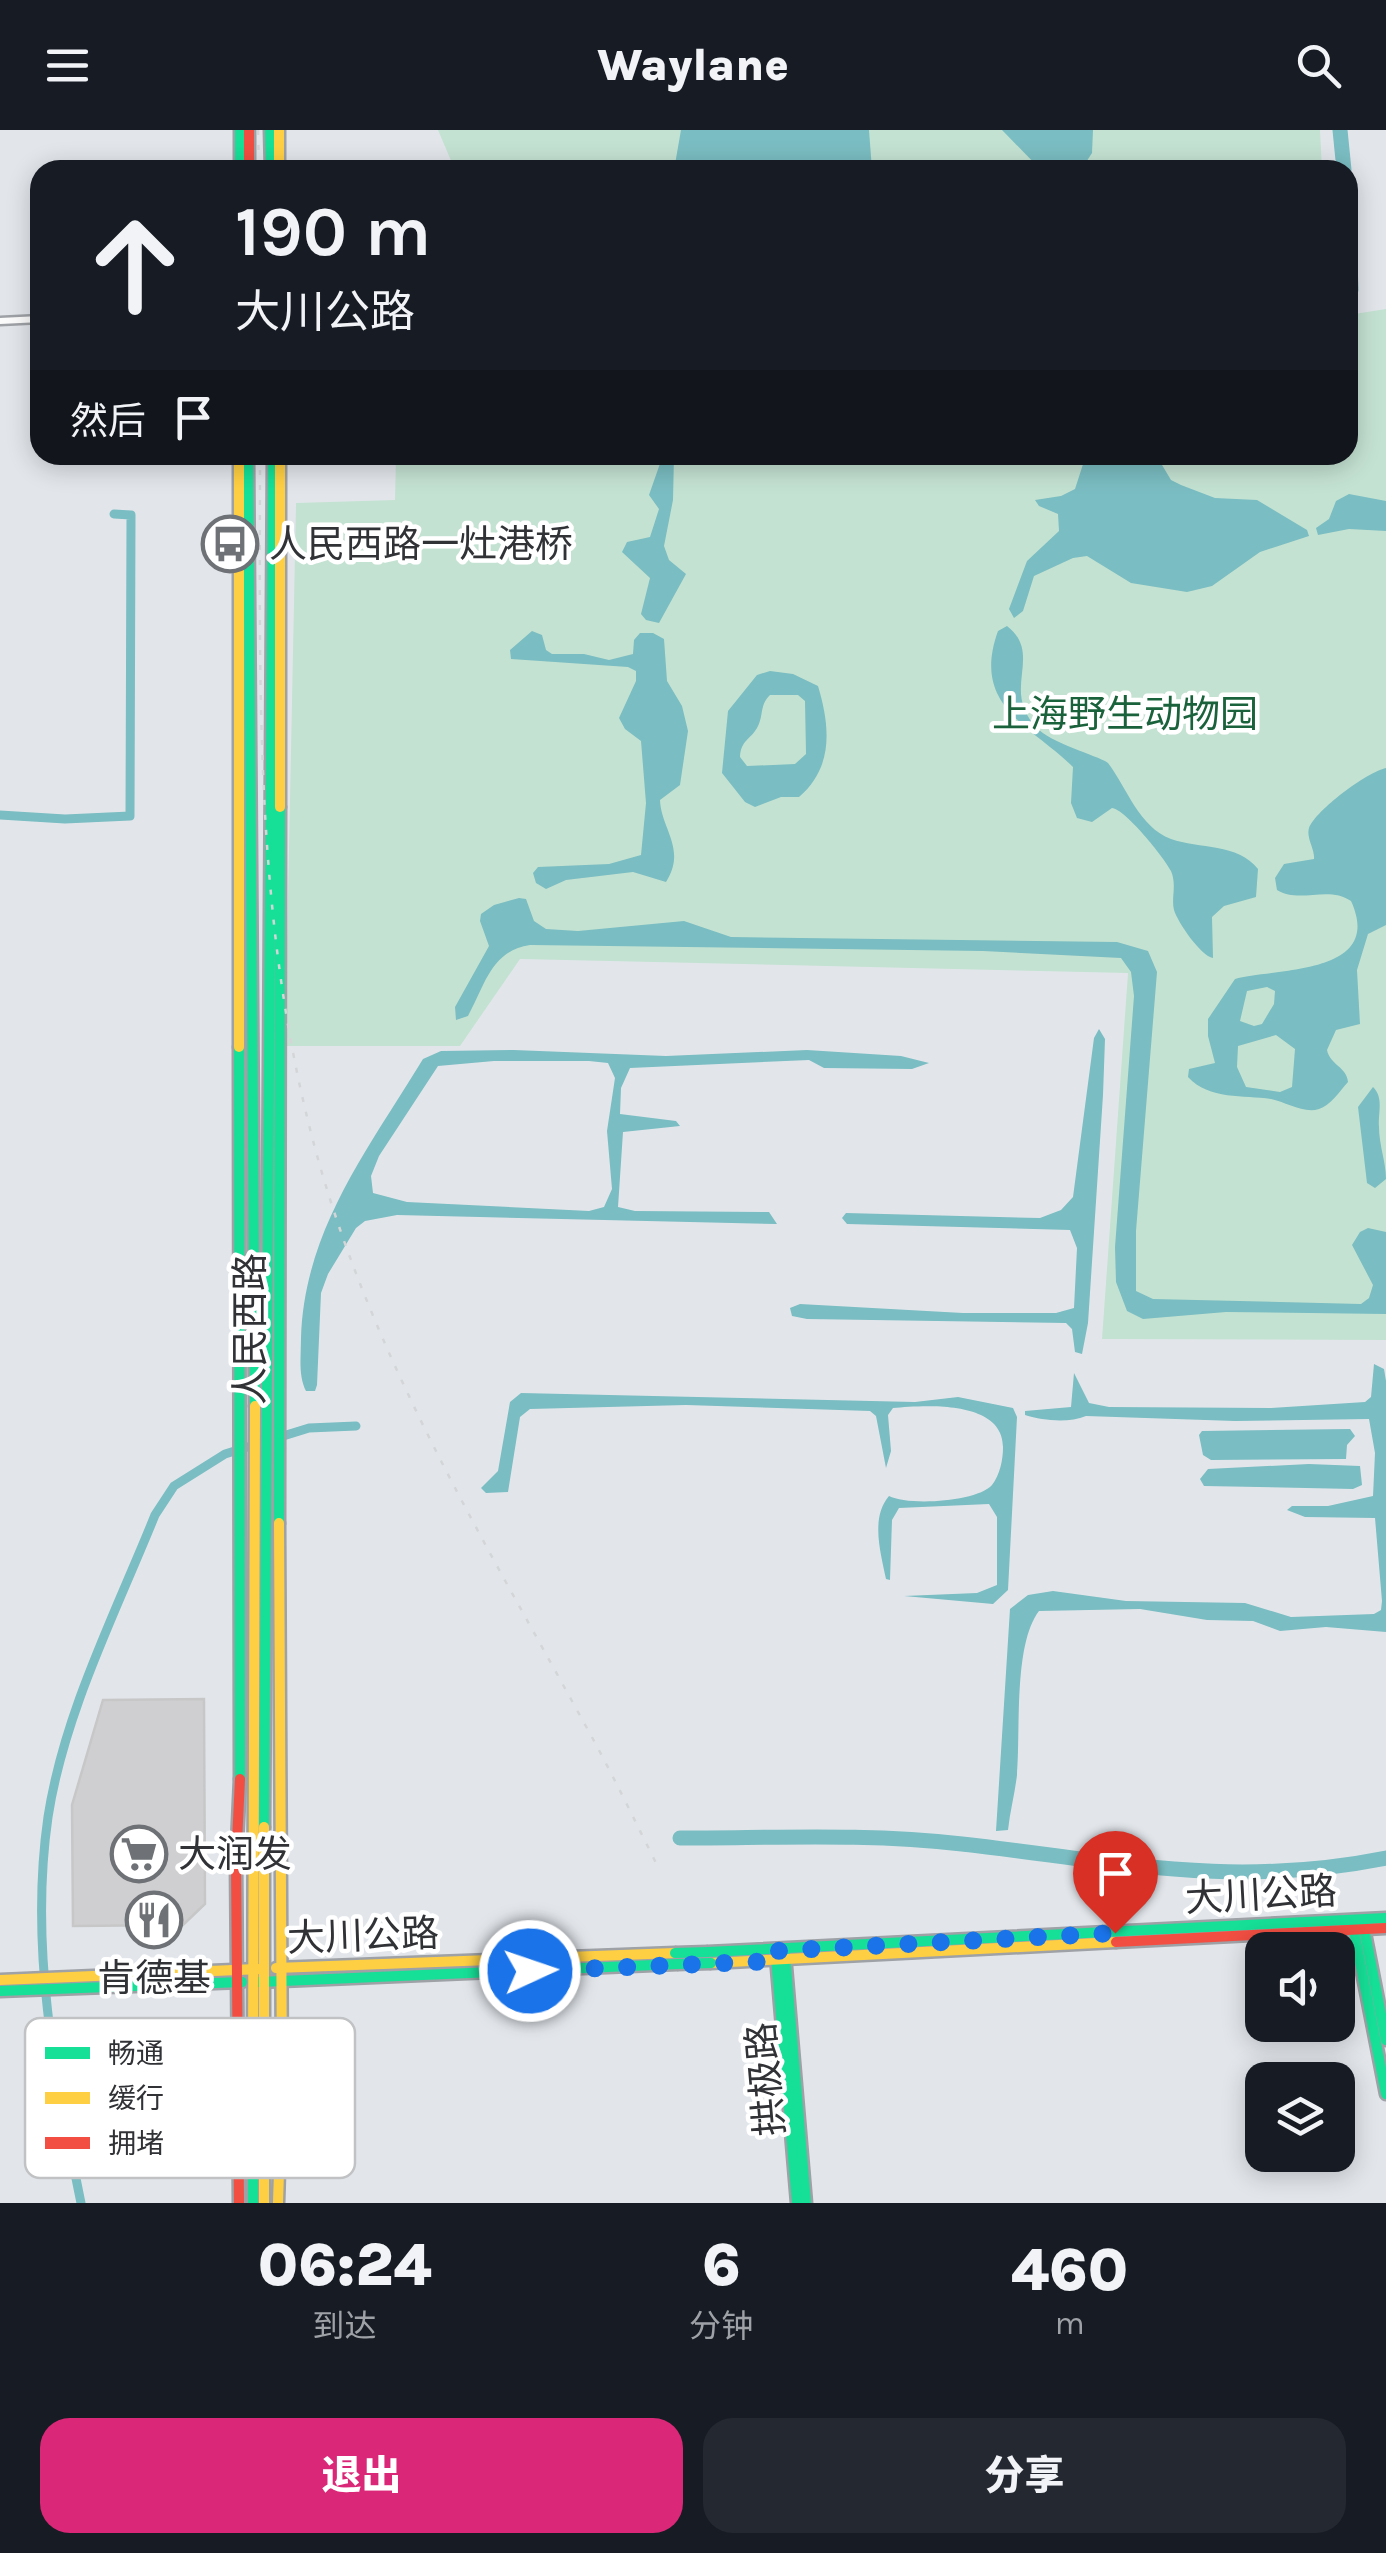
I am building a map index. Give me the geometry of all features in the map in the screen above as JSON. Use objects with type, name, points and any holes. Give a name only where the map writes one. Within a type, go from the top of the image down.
[{"type":"main road","points":[[240,130],[240,160]]},
{"type":"main road","points":[[249,130],[249,160]]},
{"type":"main road","points":[[270,130],[271,160]]},
{"type":"main road","points":[[279,130],[280,160]]},
{"type":"main road","name":"人民西路","points":[[238,2018],[239,465]]},
{"type":"main road","name":"人民西路","points":[[248,465],[260,1421],[257,2018]]},
{"type":"main road","name":"人民西路","points":[[260,1421],[272,1014],[277,465]]},
{"type":"main road","name":"人民西路","points":[[277,465],[280,2018]]},
{"type":"main road","name":"大川公路","points":[[61,1982],[280,1981],[1358,1924],[1386,1918]]},
{"type":"main road","points":[[1358,1924],[1386,2040]]},
{"type":"main road","points":[[1358,1924],[1386,2094]]},
{"type":"main road","name":"大川公路","points":[[1358,1924],[1386,1928]]},
{"type":"main road","name":"拱极路","points":[[780,1956],[797,2203]]},
{"type":"main road","name":"拱极路","points":[[780,1956],[806,2203]]},
{"type":"main road","name":"大川公路","points":[[0,1991],[28,1984],[280,1968],[676,1959]]},
{"type":"main road","name":"大川公路","points":[[0,1980],[28,1984]]},
{"type":"main road","name":"人民西路","points":[[258,1982],[259,2018]]},
{"type":"main road","name":"人民西路","points":[[239,2178],[239,2203]]},
{"type":"main road","name":"人民西路","points":[[254,2178],[254,2203]]},
{"type":"main road","name":"人民西路","points":[[263,2178],[264,2203]]},
{"type":"main road","points":[[264,2203],[268,2178]]},
{"type":"main road","name":"人民西路","points":[[278,2178],[278,2203]]},
{"type":"street","points":[[0,322],[30,320]]},
{"type":"green space","points":[[438,130],[1320,130],[1322,160],[451,160]]},
{"type":"green space","name":"上海野生动物园","points":[[1386,309],[1386,1340],[1102,1339],[1128,973],[520,959],[460,1046],[285,1046],[296,503],[395,500],[396,465],[1358,465],[1358,313]]},
{"type":"water","points":[[681,130],[869,130],[871,160],[676,160]]},
{"type":"water","points":[[1002,130],[1093,130],[1092,153],[1087,160],[1031,160]]},
{"type":"water","points":[[660,465],[674,465],[673,500],[664,546],[669,560],[686,574],[659,623],[646,620],[641,614],[650,578],[622,552],[627,542],[650,537],[659,509],[649,495]]},
{"type":"water","points":[[1083,465],[1162,465],[1171,480],[1215,498],[1257,500],[1307,530],[1309,536],[1260,552],[1212,586],[1187,592],[1131,583],[1087,556],[1073,558],[1034,576],[1023,611],[1014,618],[1009,609],[1027,561],[1059,531],[1058,514],[1039,506],[1035,500],[1061,496],[1075,489]]},
{"type":"water","points":[[1349,494],[1386,501],[1386,531],[1349,529],[1318,535],[1316,528],[1329,519],[1336,501]]},
{"type":"water","points":[[1007,626],[1018,637],[1022,649],[1022,702],[1039,730],[1108,763],[1142,816],[1160,833],[1240,855],[1258,869],[1256,897],[1224,906],[1212,917],[1213,958],[1196,945],[1176,916],[1171,871],[1153,845],[1118,810],[1112,808],[1092,822],[1077,818],[1071,803],[1073,767],[1023,725],[999,696],[992,678],[992,657],[998,631]]},
{"type":"water","points":[[532,631],[542,635],[546,650],[552,654],[584,654],[609,660],[633,654],[634,640],[640,633],[653,633],[664,639],[667,681],[682,706],[688,731],[680,785],[660,800],[674,849],[672,870],[666,882],[633,872],[566,880],[546,889],[536,883],[533,873],[538,867],[609,864],[641,855],[646,803],[641,741],[625,729],[619,718],[636,681],[636,671],[628,667],[511,659],[510,650]]},
{"type":"water","points":[[770,671],[793,674],[818,686],[826,745],[818,773],[799,797],[781,797],[755,807],[745,802],[722,773],[728,711],[757,675]],"holes":[[[770,695],[798,695],[805,701],[806,754],[795,764],[747,766],[740,757],[741,751],[757,728],[767,699]]]},
{"type":"water","points":[[1386,768],[1386,925],[1368,934],[1357,970],[1360,1024],[1336,1030],[1327,1050],[1348,1082],[1327,1105],[1313,1110],[1271,1099],[1206,1090],[1188,1077],[1189,1069],[1215,1063],[1208,1019],[1235,979],[1319,964],[1339,956],[1353,944],[1358,926],[1351,901],[1333,894],[1286,894],[1277,890],[1275,878],[1284,864],[1314,859],[1308,832],[1321,812],[1343,793]],"holes":[[[1267,987],[1275,991],[1274,1004],[1262,1024],[1254,1026],[1240,1021],[1247,991]],[[1276,1035],[1295,1049],[1292,1087],[1280,1092],[1246,1087],[1237,1067],[1238,1046]]]},
{"type":"water","points":[[526,899],[534,921],[546,929],[578,931],[684,921],[731,937],[1117,942],[1148,951],[1157,972],[1136,1231],[1136,1291],[1153,1299],[1361,1304],[1369,1298],[1373,1285],[1352,1245],[1360,1232],[1368,1228],[1386,1232],[1386,1314],[1226,1312],[1143,1319],[1127,1311],[1116,1282],[1115,1247],[1134,996],[1131,972],[1121,958],[983,951],[530,945],[506,954],[498,962],[468,1016],[456,1020],[455,1007],[489,946],[481,914],[494,905]]},
{"type":"water","points":[[1099,1029],[1105,1039],[1103,1095],[1088,1323],[1082,1354],[1075,1352],[1072,1329],[1066,1323],[792,1316],[790,1308],[800,1304],[963,1313],[1056,1313],[1074,1308],[1077,1248],[1070,1230],[847,1224],[842,1218],[846,1213],[1040,1218],[1061,1210],[1073,1197],[1094,1038]]},
{"type":"water","points":[[807,1050],[901,1056],[929,1063],[912,1069],[824,1068],[809,1060],[630,1068],[621,1088],[620,1114],[676,1121],[680,1126],[623,1132],[618,1207],[635,1211],[769,1212],[777,1224],[397,1215],[365,1221],[356,1228],[321,1293],[317,1385],[315,1391],[306,1391],[300,1365],[305,1299],[327,1226],[361,1158],[423,1059],[441,1051],[666,1056]],"holes":[[[494,1061],[608,1063],[615,1078],[607,1131],[612,1189],[604,1207],[589,1211],[407,1202],[373,1193],[371,1176],[379,1156],[438,1066]]]},
{"type":"water","points":[[1373,1087],[1379,1101],[1386,1179],[1375,1188],[1367,1183],[1358,1107]]},
{"type":"water","points":[[1374,1364],[1384,1369],[1386,1381],[1386,1632],[1326,1627],[1280,1631],[1253,1621],[1207,1620],[1140,1609],[1039,1611],[1025,1645],[1022,1666],[1017,1775],[1008,1830],[996,1831],[1010,1609],[1028,1595],[1053,1591],[1126,1601],[1245,1603],[1291,1617],[1374,1614],[1381,1610],[1382,1601],[1375,1518],[1305,1517],[1287,1510],[1292,1506],[1328,1506],[1373,1496],[1375,1453],[1369,1419],[1235,1421],[1086,1416],[1056,1420],[1025,1415],[1025,1411],[1071,1407],[1074,1373],[1089,1403],[1109,1407],[1271,1408],[1365,1402],[1371,1397]]},
{"type":"water","points":[[521,1393],[915,1402],[958,1397],[1013,1408],[1017,1417],[1008,1590],[993,1604],[904,1596],[977,1593],[997,1585],[997,1517],[989,1504],[899,1508],[892,1520],[890,1580],[886,1579],[880,1548],[878,1525],[889,1496],[942,1501],[972,1495],[992,1485],[1002,1457],[1000,1432],[977,1413],[943,1407],[893,1408],[888,1415],[891,1451],[886,1468],[876,1416],[870,1411],[686,1405],[530,1409],[520,1417],[508,1492],[486,1493],[481,1488],[498,1471],[510,1402]]},
{"type":"water","points":[[1350,1429],[1355,1436],[1347,1445],[1346,1459],[1211,1460],[1203,1455],[1199,1435],[1202,1431]]},
{"type":"water","points":[[1309,1464],[1360,1466],[1362,1485],[1353,1489],[1204,1486],[1200,1479],[1208,1469]]},
{"type":"building","name":"大润发","points":[[204,1699],[205,1904],[183,1925],[73,1926],[72,1805],[103,1700]]},
{"type":"waterway","points":[[1340,130],[1343,160]]},
{"type":"waterway","points":[[0,815],[65,819],[130,816],[131,515],[114,514]]},
{"type":"waterway","points":[[49,2018],[41,1915],[48,1817],[56,1778],[79,1701],[155,1515],[174,1486],[225,1454],[309,1428],[356,1426]]},
{"type":"waterway","points":[[680,1838],[891,1838],[1224,1872],[1330,1867],[1386,1858]]},
{"type":"waterway","points":[[76,2178],[81,2203]]},
{"type":"railway","points":[[258,130],[259,160]]},
{"type":"railway","points":[[260,465],[262,730],[273,913],[284,1003],[325,1183],[376,1323],[407,1391],[659,1869]]},
{"type":"traffic: fast","points":[[240,130],[240,160]]},
{"type":"traffic: fast","points":[[270,130],[271,160]]},
{"type":"traffic: fast","points":[[248,465],[255,1406]]},
{"type":"traffic: fast","points":[[264,1827],[273,465]]},
{"type":"traffic: fast","points":[[279,1523],[280,807]]},
{"type":"traffic: fast","points":[[239,1047],[240,1779]]},
{"type":"traffic: fast","points":[[708,1952],[1386,1918]]},
{"type":"traffic: fast","points":[[1363,1923],[1386,2040]]},
{"type":"traffic: fast","points":[[1353,1926],[1386,2094]]},
{"type":"traffic: fast","points":[[675,1953],[708,1952]]},
{"type":"traffic: fast","points":[[785,1955],[806,2203]]},
{"type":"traffic: fast","points":[[776,1957],[797,2203]]},
{"type":"traffic: fast","points":[[677,1964],[711,1963]]},
{"type":"traffic: fast","points":[[259,1982],[677,1964]]},
{"type":"traffic: fast","points":[[0,1991],[242,1982]]},
{"type":"traffic: fast","points":[[253,2178],[253,2203]]},
{"type":"traffic: slow","points":[[279,130],[279,160]]},
{"type":"traffic: slow","points":[[239,465],[239,1047]]},
{"type":"traffic: slow","points":[[280,465],[280,807]]},
{"type":"traffic: slow","points":[[253,2018],[255,1406]]},
{"type":"traffic: slow","points":[[279,1523],[282,2018]]},
{"type":"traffic: slow","points":[[264,1827],[264,2018]]},
{"type":"traffic: slow","points":[[711,1963],[1116,1942]]},
{"type":"traffic: slow","points":[[276,1968],[675,1953]]},
{"type":"traffic: slow","points":[[0,1980],[259,1969]]},
{"type":"traffic: slow","points":[[264,2178],[264,2203]]},
{"type":"traffic: slow","points":[[278,2203],[279,2178]]},
{"type":"traffic: jam","points":[[249,130],[249,160]]},
{"type":"traffic: jam","points":[[237,2018],[236,1863],[240,1779]]},
{"type":"traffic: jam","points":[[1116,1942],[1386,1928]]},
{"type":"traffic: jam","points":[[239,2178],[239,2203]]},
{"type":"place","name":"人民西路一灶港桥","points":[[230,544]]},
{"type":"place","name":"大润发","points":[[139,1854]]},
{"type":"place","name":"肯德基","points":[[154,1920]]},
{"type":"route","points":[[530,1971],[776,1961],[776,1951],[1115,1933]]}]
